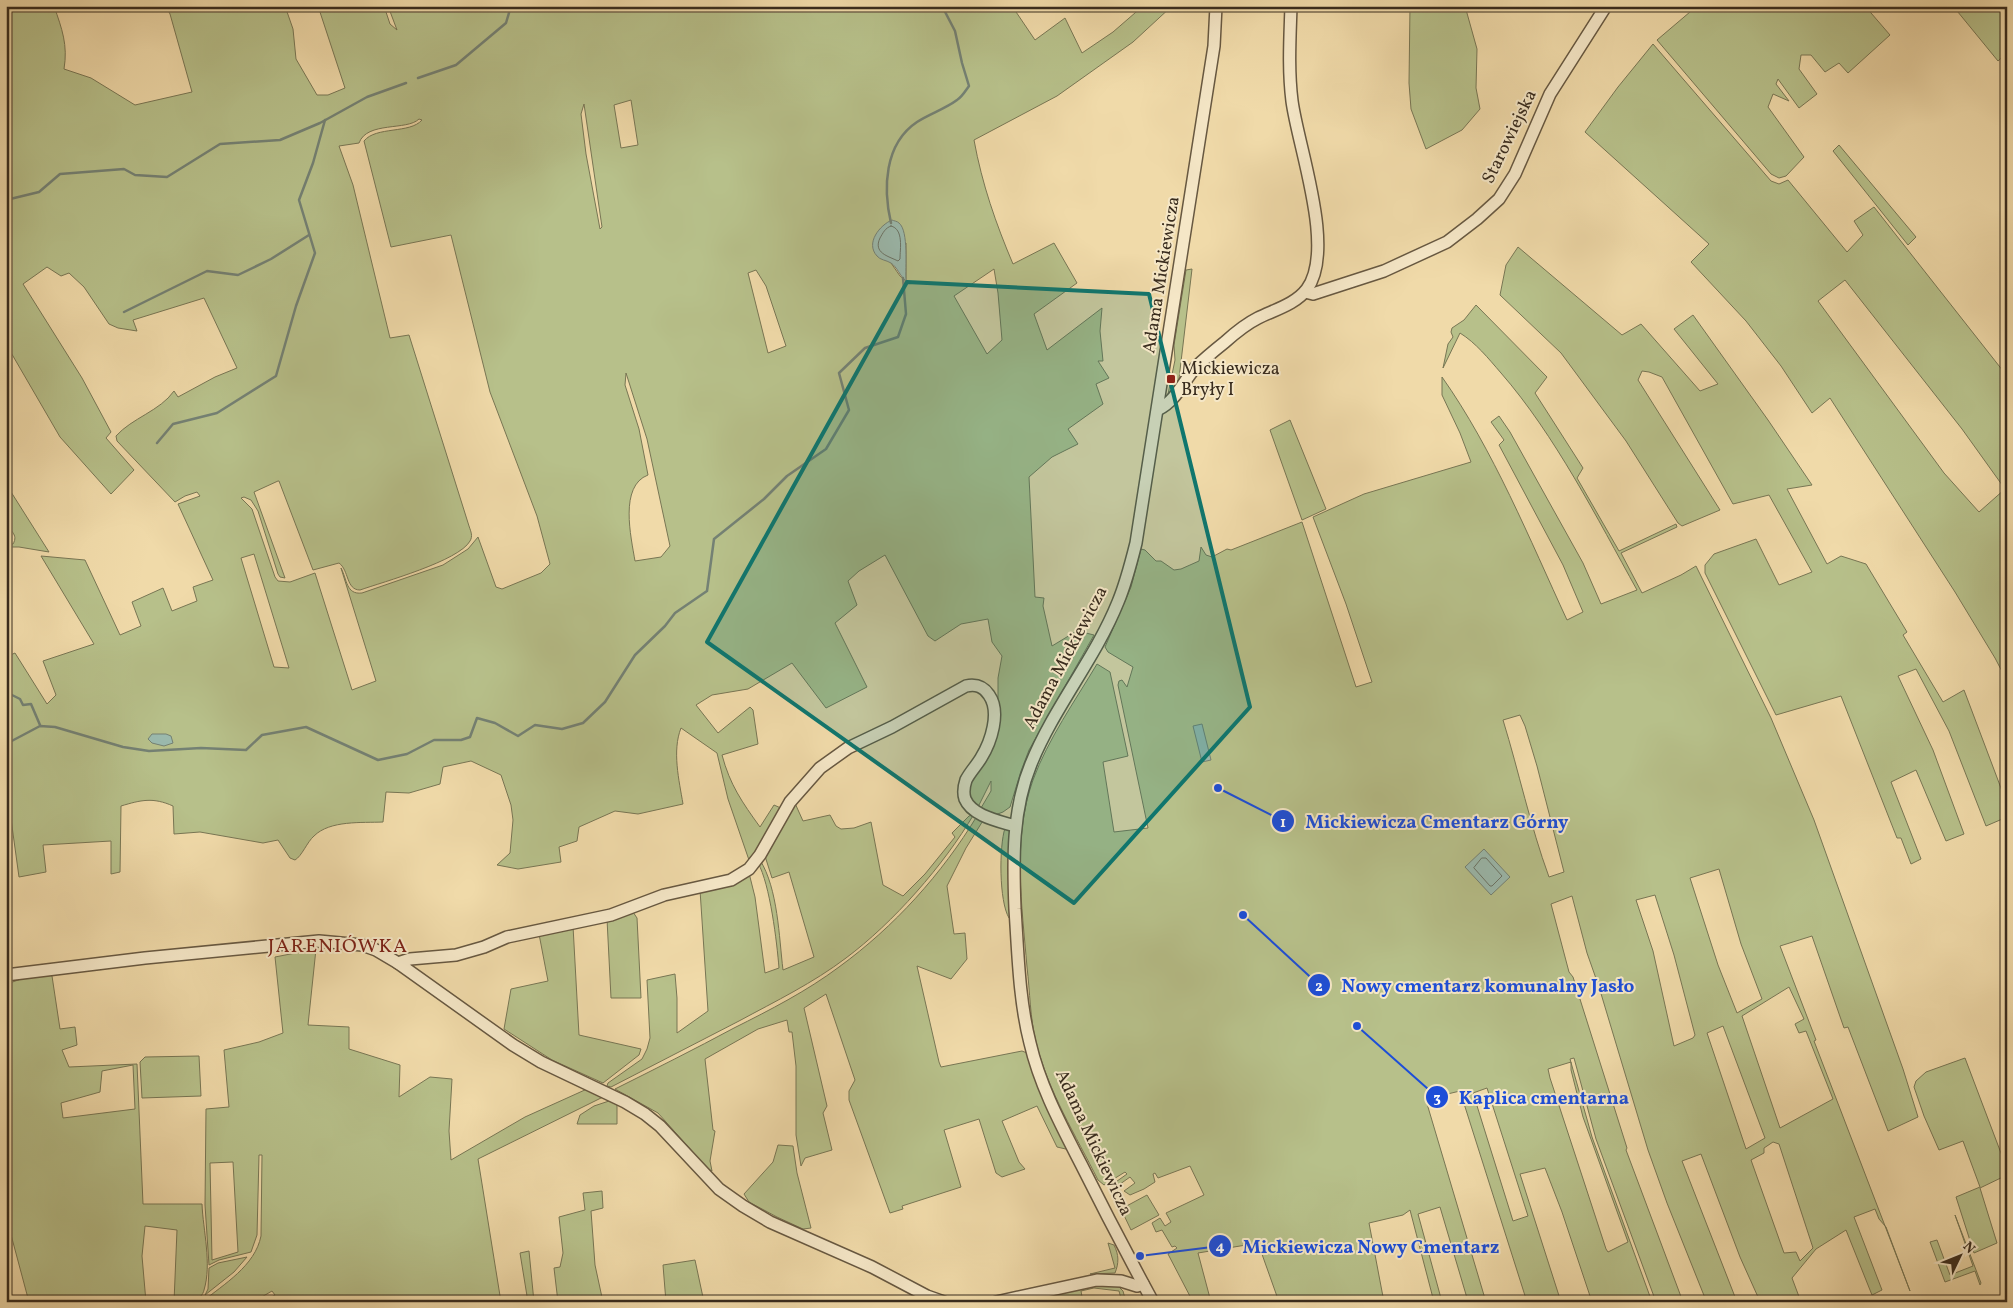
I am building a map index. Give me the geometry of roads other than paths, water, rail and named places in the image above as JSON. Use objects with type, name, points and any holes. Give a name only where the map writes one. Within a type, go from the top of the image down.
[{"type":"street","name":"Adama Mickiewicza","points":[[1153,1302],[1045,1092],[1030,1043],[1024,1010],[1013,865],[1015,826],[1030,765],[1049,725],[1118,603],[1129,573],[1159,409],[1214,46],[1216,6]]},
{"type":"street","points":[[1291,6],[1289,53],[1292,103],[1307,169],[1318,252],[1316,268],[1305,292]]},
{"type":"street","name":"Starowiejska","points":[[1159,409],[1168,404],[1196,367],[1245,326],[1297,299],[1305,292],[1313,294],[1384,271],[1447,242],[1477,219],[1499,199],[1515,174],[1550,94],[1606,6]]},
{"type":"street","points":[[398,963],[410,959],[456,955],[484,947],[507,937],[611,915],[664,895],[731,880],[749,869],[760,855],[790,802],[820,768],[848,748],[892,727],[966,686],[977,685],[983,688],[991,698],[995,711],[993,727],[985,751],[965,784],[965,798],[974,810],[1015,826]]},
{"type":"street","points":[[6,975],[145,958],[319,941],[362,945],[376,950],[398,963],[540,1062],[625,1102],[645,1114],[660,1126],[719,1189],[743,1206],[770,1222],[872,1267],[927,1296],[944,1302]]},
{"type":"street","points":[[996,1302],[1096,1280],[1121,1281],[1137,1286],[1143,1284]]},
{"type":"water","points":[[892,220],[899,223],[904,234],[906,281],[893,265],[878,257],[874,251],[873,240],[879,230]]},
{"type":"water","points":[[1202,724],[1211,760],[1202,762],[1193,726]]},
{"type":"water","points":[[152,734],[171,736],[173,743],[164,746],[152,743],[148,739]]},
{"type":"water","points":[[1484,849],[1510,877],[1491,895],[1465,867]]},
{"type":"waterway","points":[[418,78],[456,65],[506,23],[511,6]]},
{"type":"waterway","points":[[891,223],[888,210],[887,182],[892,155],[898,142],[906,131],[917,122],[957,100],[969,86],[955,31],[942,6]]},
{"type":"waterway","points":[[6,200],[39,192],[60,174],[124,169],[135,175],[167,177],[220,144],[280,140],[320,123],[367,97],[406,83]]},
{"type":"waterway","points":[[157,443],[173,424],[217,413],[276,376],[296,306],[315,253],[299,200],[313,163],[325,120]]},
{"type":"waterway","points":[[124,312],[207,271],[238,275],[271,259],[309,235]]},
{"type":"waterway","points":[[6,744],[40,726],[55,727],[123,747],[149,751],[201,748],[246,750],[262,735],[306,727],[378,760],[407,754],[434,740],[461,740],[470,737],[477,718],[495,723],[518,736],[535,725],[562,729],[583,723],[605,702],[635,655],[665,626],[675,613],[707,591],[714,539],[764,499],[787,476],[826,449],[849,410],[839,373],[865,348],[898,337],[906,314],[903,278]]},
{"type":"waterway","points":[[6,692],[20,699],[23,705],[31,704],[40,725]]},
{"type":"place","name":"Mickiewicza Bryły I","points":[[1171,379]]},
{"type":"place","name":"Mickiewicza Cmentarz Górny","points":[[1218,788]]},
{"type":"place","name":"Nowy cmentarz komunalny Jasło","points":[[1243,915]]},
{"type":"place","name":"Kaplica cmentarna","points":[[1357,1026]]},
{"type":"place","name":"Mickiewicza Nowy Cmentarz","points":[[1140,1256]]},
{"type":"district","name":"JARENIÓWKA","points":[[338,947]]}]
